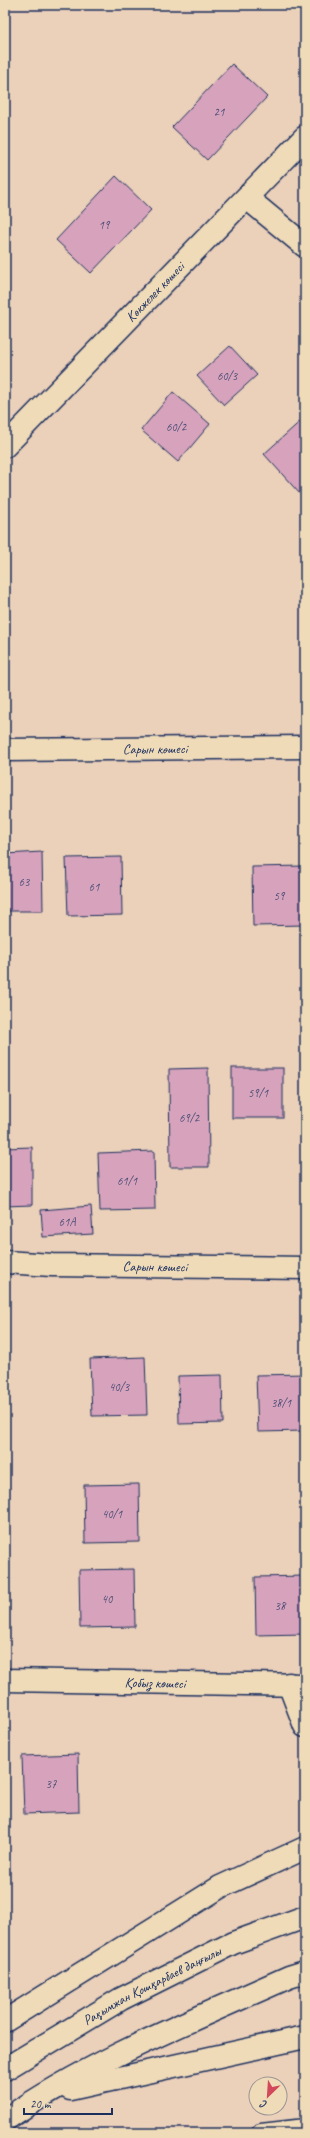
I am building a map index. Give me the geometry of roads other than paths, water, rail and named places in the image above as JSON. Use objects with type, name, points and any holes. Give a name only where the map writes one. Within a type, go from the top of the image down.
[{"type":"street","name":"Көкжелек көшесі","points":[[5,446],[305,137]]},
{"type":"street","points":[[247,198],[305,246]]},
{"type":"street","name":"Сарын көшесі","points":[[5,750],[305,747]]},
{"type":"street","name":"Сарын көшесі","points":[[5,1262],[52,1265],[305,1268]]},
{"type":"street","name":"Қобыз көшесі","points":[[5,1680],[297,1684]]},
{"type":"street","points":[[297,1684],[305,1726]]},
{"type":"street","points":[[5,2021],[220,1887],[305,1848]]},
{"type":"street","name":"Рақымжан Қошқарбаев даңғылы","points":[[5,2068],[121,1999],[233,1943],[305,1917]]},
{"type":"street","points":[[5,2120],[40,2096],[156,2036],[288,1977],[305,1972]]},
{"type":"street","points":[[40,2096],[305,2037]]},
{"type":"lane","points":[[261,2133],[305,2128]]}]
